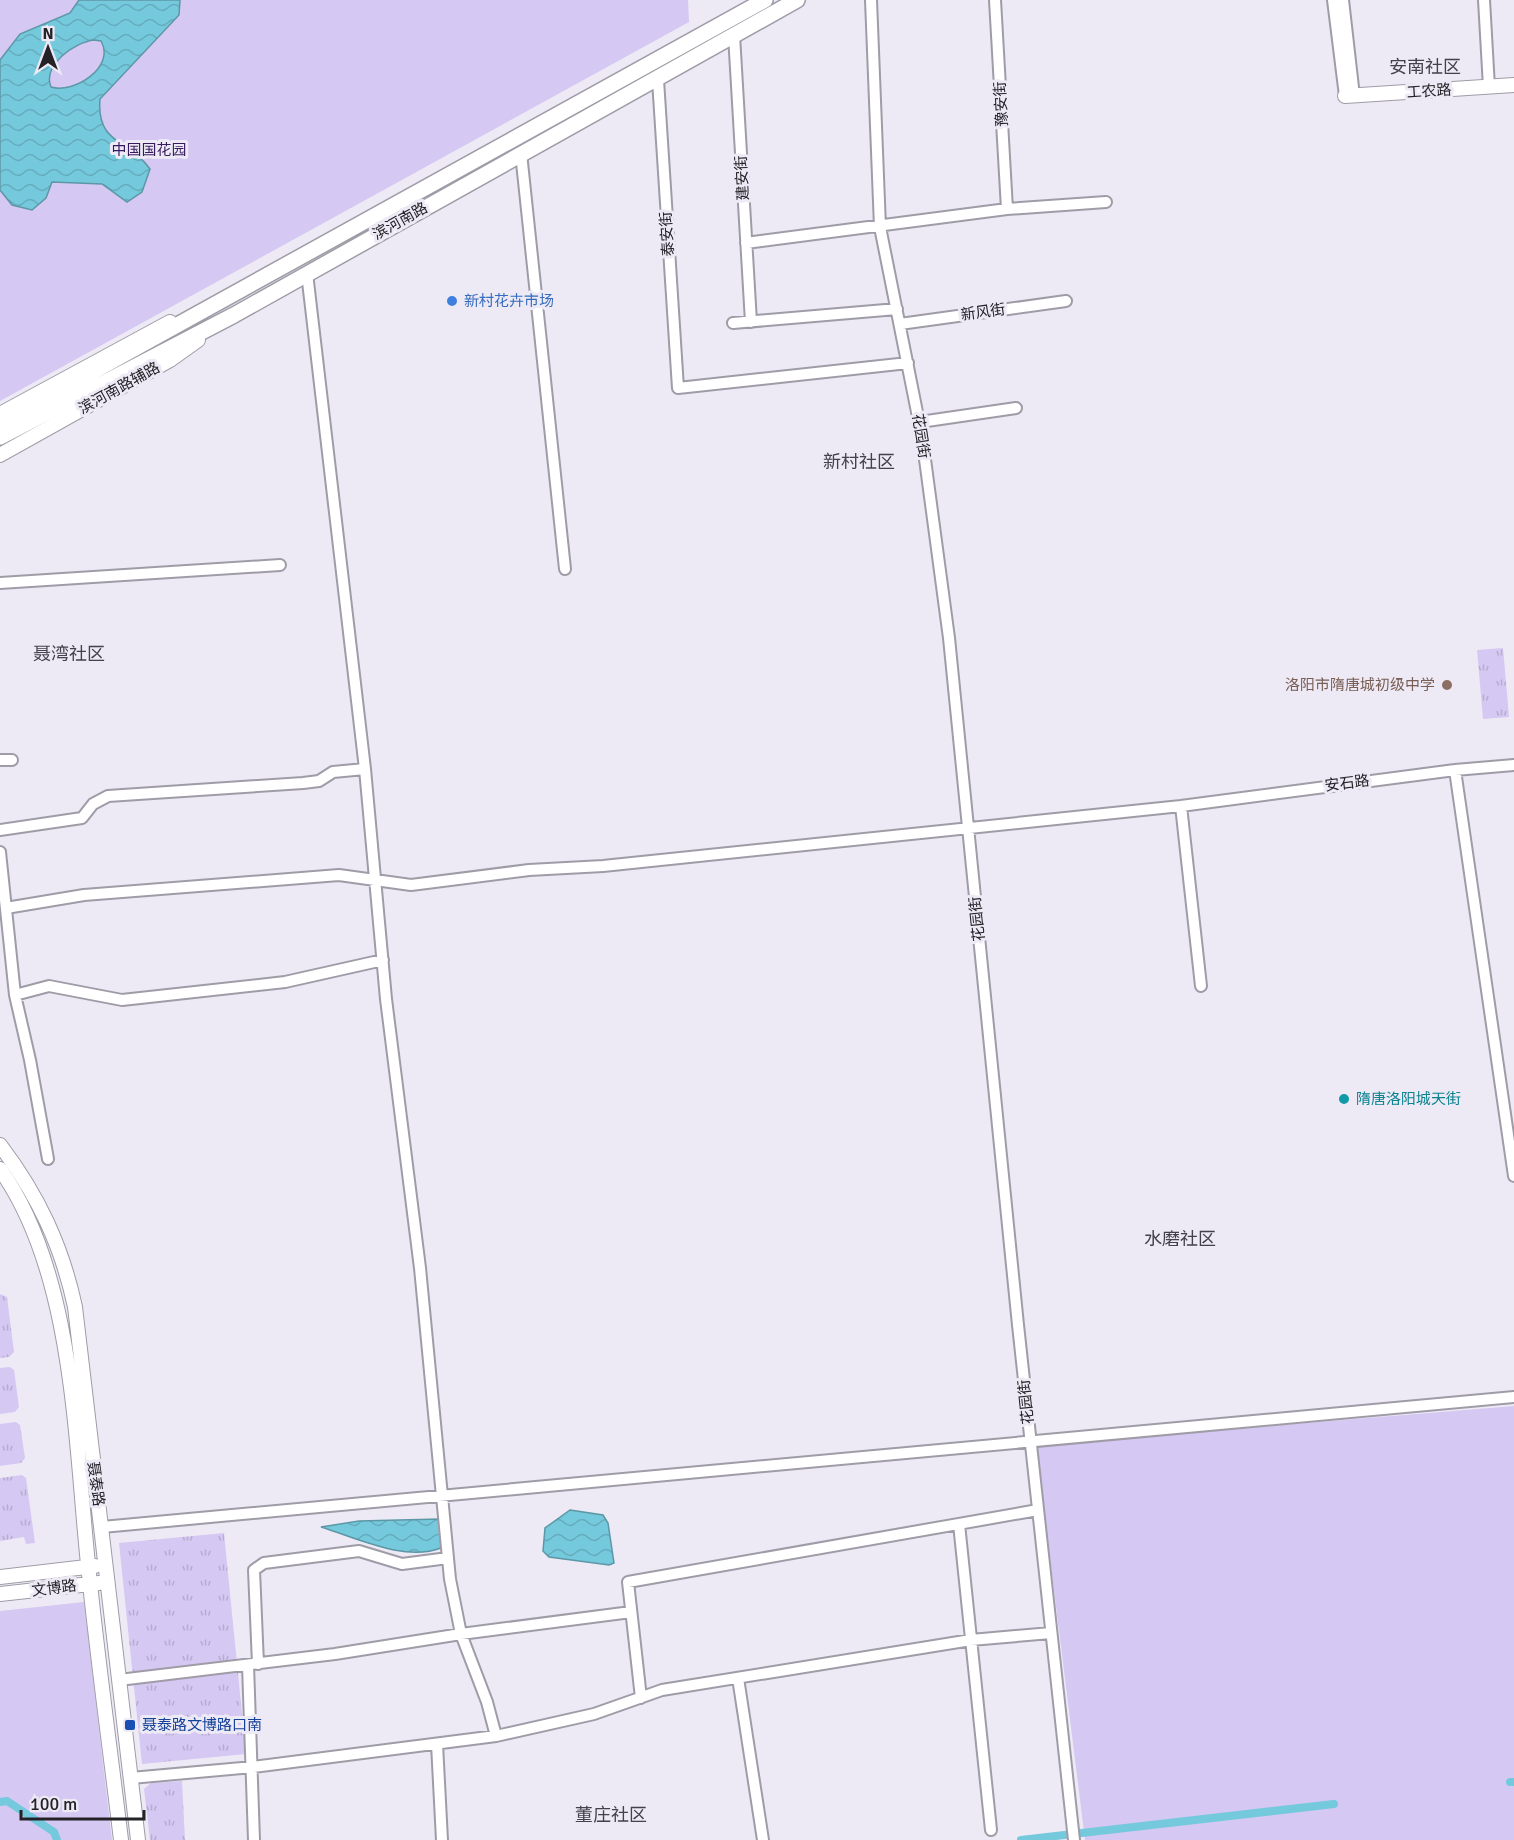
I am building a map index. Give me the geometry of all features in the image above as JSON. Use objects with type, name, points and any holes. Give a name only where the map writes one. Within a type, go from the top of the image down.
[{"type":"main road","name":"滨河南路","points":[[0,423],[765,0]]},
{"type":"main road","name":"滨河南路","points":[[0,437],[234,315],[522,153],[658,80],[797,0]]},
{"type":"main road","name":"工农路","points":[[1489,84],[1514,79]]},
{"type":"main road","name":"工农路","points":[[1349,93],[1489,84],[1514,85]]},
{"type":"main road","points":[[568,109],[576,124]]},
{"type":"main road","points":[[0,414],[152,330],[224,299]]},
{"type":"main road","name":"滨河南路辅路","points":[[0,455],[170,360],[234,315]]},
{"type":"main road","name":"聂泰路","points":[[0,1145],[21,1173],[41,1207],[66,1267],[82,1355],[138,1840]]},
{"type":"main road","name":"聂泰路","points":[[0,1169],[31,1224],[55,1299],[72,1406],[88,1567],[121,1840]]},
{"type":"main road","name":"文博路","points":[[0,1577],[106,1565]]},
{"type":"main road","name":"文博路","points":[[0,1594],[108,1582]]},
{"type":"street","name":"花园街","points":[[871,0],[880,227],[920,422],[949,638],[1074,1840]]},
{"type":"street","name":"豫安街","points":[[995,0],[1007,209]]},
{"type":"street","points":[[1334,0],[1349,93]]},
{"type":"street","points":[[1342,0],[1349,93]]},
{"type":"street","points":[[1484,0],[1489,84]]},
{"type":"street","name":"建安街","points":[[734,35],[751,322]]},
{"type":"street","name":"泰安街","points":[[658,80],[678,388],[908,363]]},
{"type":"street","points":[[522,153],[565,569]]},
{"type":"street","points":[[746,243],[1007,209],[1106,202]]},
{"type":"street","points":[[307,273],[365,769],[383,960],[420,1268],[448,1558],[461,1634],[488,1702],[496,1736]]},
{"type":"street","name":"新风街","points":[[900,324],[1066,300]]},
{"type":"street","points":[[733,323],[897,309]]},
{"type":"street","points":[[920,422],[1016,408]]},
{"type":"street","points":[[0,584],[280,565]]},
{"type":"street","name":"安石路","points":[[6,908],[84,895],[339,875],[411,885],[529,870],[603,866],[1181,806],[1455,770],[1514,765]]},
{"type":"street","points":[[0,830],[82,818],[93,804],[108,796],[303,783],[318,781],[333,772],[365,769]]},
{"type":"street","points":[[1455,770],[1514,1176]]},
{"type":"street","points":[[1181,806],[1201,986]]},
{"type":"street","points":[[0,852],[15,995],[30,1060],[48,1159]]},
{"type":"street","points":[[15,995],[49,986],[122,999],[285,982],[383,960]]},
{"type":"street","points":[[102,1527],[1514,1397]]},
{"type":"street","points":[[641,1698],[628,1582],[1038,1510]]},
{"type":"street","points":[[959,1524],[991,1830]]},
{"type":"street","points":[[254,1840],[254,1570],[264,1563],[359,1551],[402,1564],[448,1558]]},
{"type":"street","points":[[119,1680],[335,1654],[461,1634],[631,1612]]},
{"type":"street","points":[[131,1778],[253,1767],[496,1736],[594,1714],[662,1690],[971,1640],[1052,1633]]},
{"type":"street","points":[[738,1678],[763,1840]]},
{"type":"street","points":[[437,1744],[442,1840]]},
{"type":"green space","name":"中国国花园","points":[[0,0],[688,0],[689,22],[0,401]]},
{"type":"green space","points":[[1503,648],[1509,717],[1483,719],[1477,650]]},
{"type":"green space","points":[[0,1294],[7,1297],[14,1352],[9,1357],[0,1358]]},
{"type":"green space","points":[[10,1367],[14,1370],[19,1407],[15,1412],[0,1414],[0,1368]]},
{"type":"green space","points":[[1514,1406],[1514,1840],[1085,1840],[1036,1445]]},
{"type":"green space","points":[[16,1422],[20,1425],[25,1458],[21,1463],[0,1466],[0,1424]]},
{"type":"green space","points":[[22,1475],[26,1478],[35,1543],[26,1544],[24,1537],[0,1541],[0,1478]]},
{"type":"green space","points":[[224,1533],[246,1754],[142,1764],[119,1543]]},
{"type":"green space","points":[[84,1602],[112,1840],[0,1840],[0,1611]]},
{"type":"green space","points":[[182,1781],[185,1840],[150,1840],[144,1789],[151,1783]]},
{"type":"water","points":[[79,0],[180,0],[179,15],[100,99],[100,114],[109,134],[133,152],[150,169],[142,192],[127,202],[102,184],[52,182],[46,198],[32,210],[12,205],[0,190],[0,60],[20,34],[70,13]],"holes":[[[94,40],[101,41],[104,51],[103,60],[98,69],[81,82],[71,86],[51,87],[49,79],[51,71],[62,56],[78,45]]]},
{"type":"water","points":[[570,1510],[603,1515],[608,1523],[614,1563],[609,1565],[549,1557],[543,1551],[545,1528]]},
{"type":"water","points":[[439,1519],[441,1548],[427,1552],[381,1547],[321,1527],[359,1521]]},
{"type":"waterway","points":[[0,1802],[7,1801],[54,1832],[57,1840]]},
{"type":"waterway","points":[[1021,1840],[1334,1804]]},
{"type":"place","name":"新村花卉市场","points":[[452,301]]},
{"type":"place","name":"洛阳市隋唐城初级中学","points":[[1447,685]]},
{"type":"place","name":"隋唐洛阳城天街","points":[[1344,1099]]},
{"type":"place","name":"聂泰路文博路口南","points":[[130,1725]]},
{"type":"district","name":"安南社区","points":[[1425,67]]},
{"type":"district","name":"新村社区","points":[[859,462]]},
{"type":"district","name":"聂湾社区","points":[[69,654]]},
{"type":"district","name":"水磨社区","points":[[1180,1239]]},
{"type":"district","name":"董庄社区","points":[[611,1815]]}]
